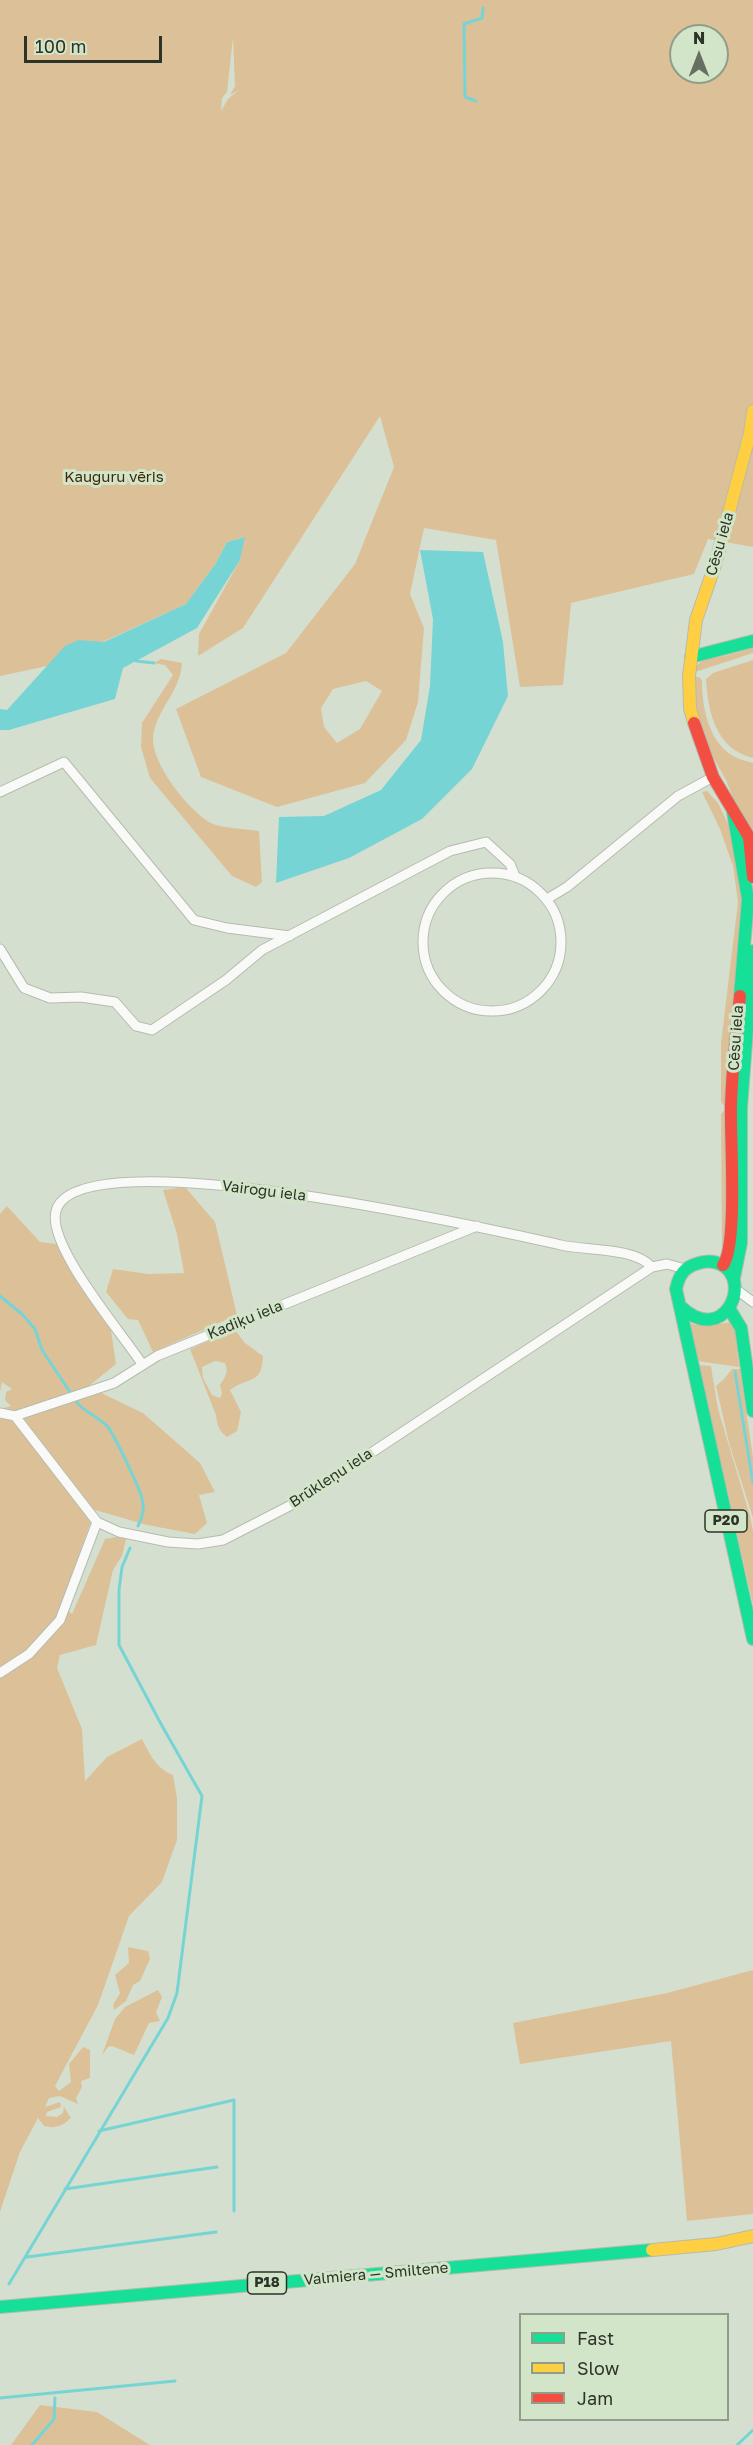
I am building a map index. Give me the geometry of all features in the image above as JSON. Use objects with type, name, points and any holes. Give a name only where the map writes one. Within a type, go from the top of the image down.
[{"type":"main road","name":"Cēsu iela","points":[[753,413],[746,449],[715,565],[696,620],[689,676],[690,708],[701,747],[713,777],[748,837],[753,877]]},
{"type":"main road","points":[[691,657],[753,641]]},
{"type":"main road","name":"Cēsu iela","points":[[723,1265],[728,1258],[731,1233],[732,1096],[736,1026],[751,903],[733,812]]},
{"type":"main road","name":"Cēsu iela","points":[[732,1307],[741,1243],[742,1087],[753,951]]},
{"type":"main road","points":[[736,1284],[723,1265],[707,1260],[698,1261],[681,1275],[676,1294],[681,1307],[692,1317],[705,1321],[719,1318],[732,1307],[741,1328],[753,1411]]},
{"type":"main road","name":"P20","points":[[681,1307],[735,1564],[753,1638]]},
{"type":"main road","name":"Valmiera — Smiltene","points":[[0,2307],[716,2244],[753,2236]]},
{"type":"main road","name":"Valmiera — Smiltene","points":[[716,2244],[753,2246]]},
{"type":"street","points":[[0,792],[64,762],[194,920],[227,928],[290,936]]},
{"type":"street","points":[[547,899],[567,887],[678,796],[713,777]]},
{"type":"street","points":[[0,949],[24,988],[50,998],[81,997],[115,1002],[135,1026],[152,1030],[226,980],[262,950],[450,851],[486,842],[510,864],[515,876]]},
{"type":"street","points":[[496,873],[515,876],[529,883],[547,899],[560,923],[562,944],[558,966],[548,985],[532,1000],[512,1009],[490,1012],[469,1008],[450,998],[435,982],[426,964],[422,945],[424,926],[431,908],[443,893],[459,881],[477,874],[496,873]]},
{"type":"street","name":"Vairogu iela","points":[[142,1364],[77,1274],[66,1253],[58,1234],[56,1214],[57,1207],[66,1196],[105,1186],[165,1180],[345,1201],[477,1226],[568,1247],[621,1253],[645,1259],[654,1266]]},
{"type":"street","name":"Kadiķu iela","points":[[15,1416],[114,1383],[142,1364],[477,1226]]},
{"type":"street","points":[[654,1266],[667,1264],[681,1275]]},
{"type":"street","name":"Brūkleņu iela","points":[[15,1416],[98,1522],[119,1532],[168,1542],[198,1544],[223,1540],[297,1502],[654,1266]]},
{"type":"street","points":[[736,1284],[753,1304]]},
{"type":"street","points":[[732,1307],[753,1304]]},
{"type":"street","points":[[0,1413],[15,1416]]},
{"type":"street","points":[[0,1673],[30,1654],[60,1620],[98,1522]]},
{"type":"green space","name":"Kauguru vēris","points":[[0,0],[753,0],[753,547],[708,539],[694,574],[571,603],[563,685],[520,687],[496,540],[424,528],[410,594],[424,628],[418,702],[406,740],[365,783],[277,807],[201,777],[176,709],[286,653],[355,564],[394,467],[380,416],[243,628],[198,656],[199,634],[240,560],[244,537],[227,542],[216,563],[186,604],[52,665],[0,676]],"holes":[[[233,38],[235,86],[230,95],[239,90],[228,99],[221,111],[222,98],[227,92]],[[366,681],[382,691],[360,729],[337,743],[324,727],[321,708],[333,689]]]},
{"type":"green space","points":[[753,648],[753,653],[692,673],[705,659]]},
{"type":"green space","points":[[161,659],[182,663],[178,681],[154,731],[153,742],[156,755],[180,794],[209,822],[225,827],[259,831],[262,882],[256,887],[232,876],[150,778],[141,747],[142,723],[173,675],[165,665],[154,663]]},
{"type":"green space","points":[[753,660],[753,758],[730,747],[716,728],[709,704],[706,679],[713,673]]},
{"type":"green space","points":[[693,677],[699,677],[702,680],[705,711],[716,740],[733,756],[753,763],[753,838],[709,750],[693,699]]},
{"type":"green space","points":[[707,791],[718,803],[731,830],[745,903],[727,1104],[723,1105],[721,1101],[721,1043],[738,902],[733,866],[720,829],[702,792]]},
{"type":"green space","points":[[725,1110],[728,1233],[722,1252],[721,1114]]},
{"type":"green space","points":[[185,1187],[215,1222],[237,1315],[153,1352],[138,1320],[128,1319],[106,1292],[113,1269],[148,1274],[184,1273],[177,1234],[163,1190]]},
{"type":"green space","points":[[7,1206],[40,1242],[57,1244],[110,1324],[116,1364],[90,1385],[95,1390],[143,1413],[200,1463],[215,1492],[199,1495],[207,1523],[195,1534],[147,1525],[95,1510],[61,1604],[72,1614],[105,1539],[127,1535],[122,1556],[113,1570],[96,1645],[60,1655],[57,1668],[82,1729],[85,1781],[107,1757],[142,1739],[158,1765],[173,1775],[177,1798],[177,1840],[162,1882],[129,1916],[98,2005],[55,2086],[59,2091],[71,2082],[69,2064],[83,2047],[90,2050],[90,2078],[81,2081],[82,2087],[76,2098],[78,2104],[60,2096],[49,2098],[45,2107],[60,2102],[61,2107],[47,2112],[46,2116],[57,2117],[63,2113],[64,2107],[71,2118],[62,2125],[52,2127],[44,2126],[38,2118],[20,2152],[0,2212],[0,1409],[11,1406],[5,1400],[6,1392],[12,1389],[2,1382],[0,1392],[0,1214]]},
{"type":"green space","points":[[734,1322],[739,1367],[697,1361],[689,1324]]},
{"type":"green space","points":[[235,1330],[245,1343],[263,1356],[262,1366],[257,1376],[230,1390],[241,1412],[237,1431],[227,1437],[219,1428],[190,1349]],"holes":[[[215,1361],[225,1363],[226,1372],[220,1385],[222,1393],[220,1398],[212,1395],[203,1378],[202,1367]]]},
{"type":"green space","points":[[698,1365],[711,1366],[718,1409],[750,1516],[753,1531],[753,1604]]},
{"type":"green space","points":[[732,1369],[740,1369],[753,1457],[753,1518],[729,1443],[716,1386]]},
{"type":"green space","points":[[128,1947],[148,1951],[150,1959],[140,1981],[133,1985],[126,2001],[114,2010],[113,2005],[120,1993],[115,1975],[129,1963]]},
{"type":"green space","points":[[753,1970],[753,2214],[687,2221],[671,2041],[520,2064],[513,2023],[667,1993]]},
{"type":"green space","points":[[158,1990],[162,1997],[156,2012],[160,2021],[149,2023],[134,2055],[112,2046],[108,2047],[102,2055],[115,2019],[125,2007]]},
{"type":"green space","points":[[40,2405],[97,2412],[150,2445],[11,2445]]},
{"type":"water","points":[[245,537],[240,560],[197,628],[123,668],[115,699],[9,730],[0,730],[0,709],[7,710],[65,646],[79,640],[104,642],[186,604],[216,563],[227,542]]},
{"type":"water","points":[[420,550],[483,552],[503,642],[508,696],[472,769],[422,819],[349,858],[276,883],[279,817],[324,816],[381,790],[421,740],[430,686],[433,619]]},
{"type":"waterway","points":[[476,101],[465,97],[464,24],[482,18],[483,8]]},
{"type":"waterway","points":[[136,661],[154,663]]},
{"type":"waterway","points":[[0,1296],[22,1314],[35,1329],[42,1350],[70,1392]]},
{"type":"waterway","points":[[735,1372],[753,1483]]},
{"type":"waterway","points":[[75,1400],[108,1427],[121,1450],[143,1502],[143,1513],[138,1526]]},
{"type":"waterway","points":[[9,2284],[168,2018],[177,1993],[202,1796],[119,1645],[119,1590],[122,1567],[130,1548]]},
{"type":"waterway","points":[[99,2131],[234,2100],[234,2211]]},
{"type":"waterway","points":[[65,2189],[217,2167]]},
{"type":"waterway","points":[[27,2257],[216,2232]]},
{"type":"waterway","points":[[0,2398],[175,2381]]},
{"type":"waterway","points":[[32,2445],[54,2419],[55,2398]]},
{"type":"waterway","points":[[737,2445],[753,2430]]},
{"type":"traffic: fast","points":[[691,657],[753,641]]},
{"type":"traffic: fast","points":[[733,812],[748,899],[740,996]]},
{"type":"traffic: fast","points":[[734,1278],[741,1243],[741,1108],[753,951]]},
{"type":"traffic: fast","points":[[681,1307],[696,1317],[709,1319],[721,1316],[729,1307],[734,1296],[735,1285],[731,1274],[722,1265],[699,1263],[683,1272],[676,1289],[753,1639]]},
{"type":"traffic: fast","points":[[730,1310],[741,1328],[753,1411]]},
{"type":"traffic: fast","points":[[0,2307],[652,2250]]},
{"type":"traffic: slow","points":[[694,723],[690,708],[689,676],[696,620],[715,565],[750,433],[753,411]]},
{"type":"traffic: slow","points":[[652,2250],[716,2244],[753,2236]]},
{"type":"traffic: jam","points":[[694,723],[713,777],[749,837],[753,877]]},
{"type":"traffic: jam","points":[[723,1265],[728,1254],[732,1214],[732,1092],[740,996]]}]
